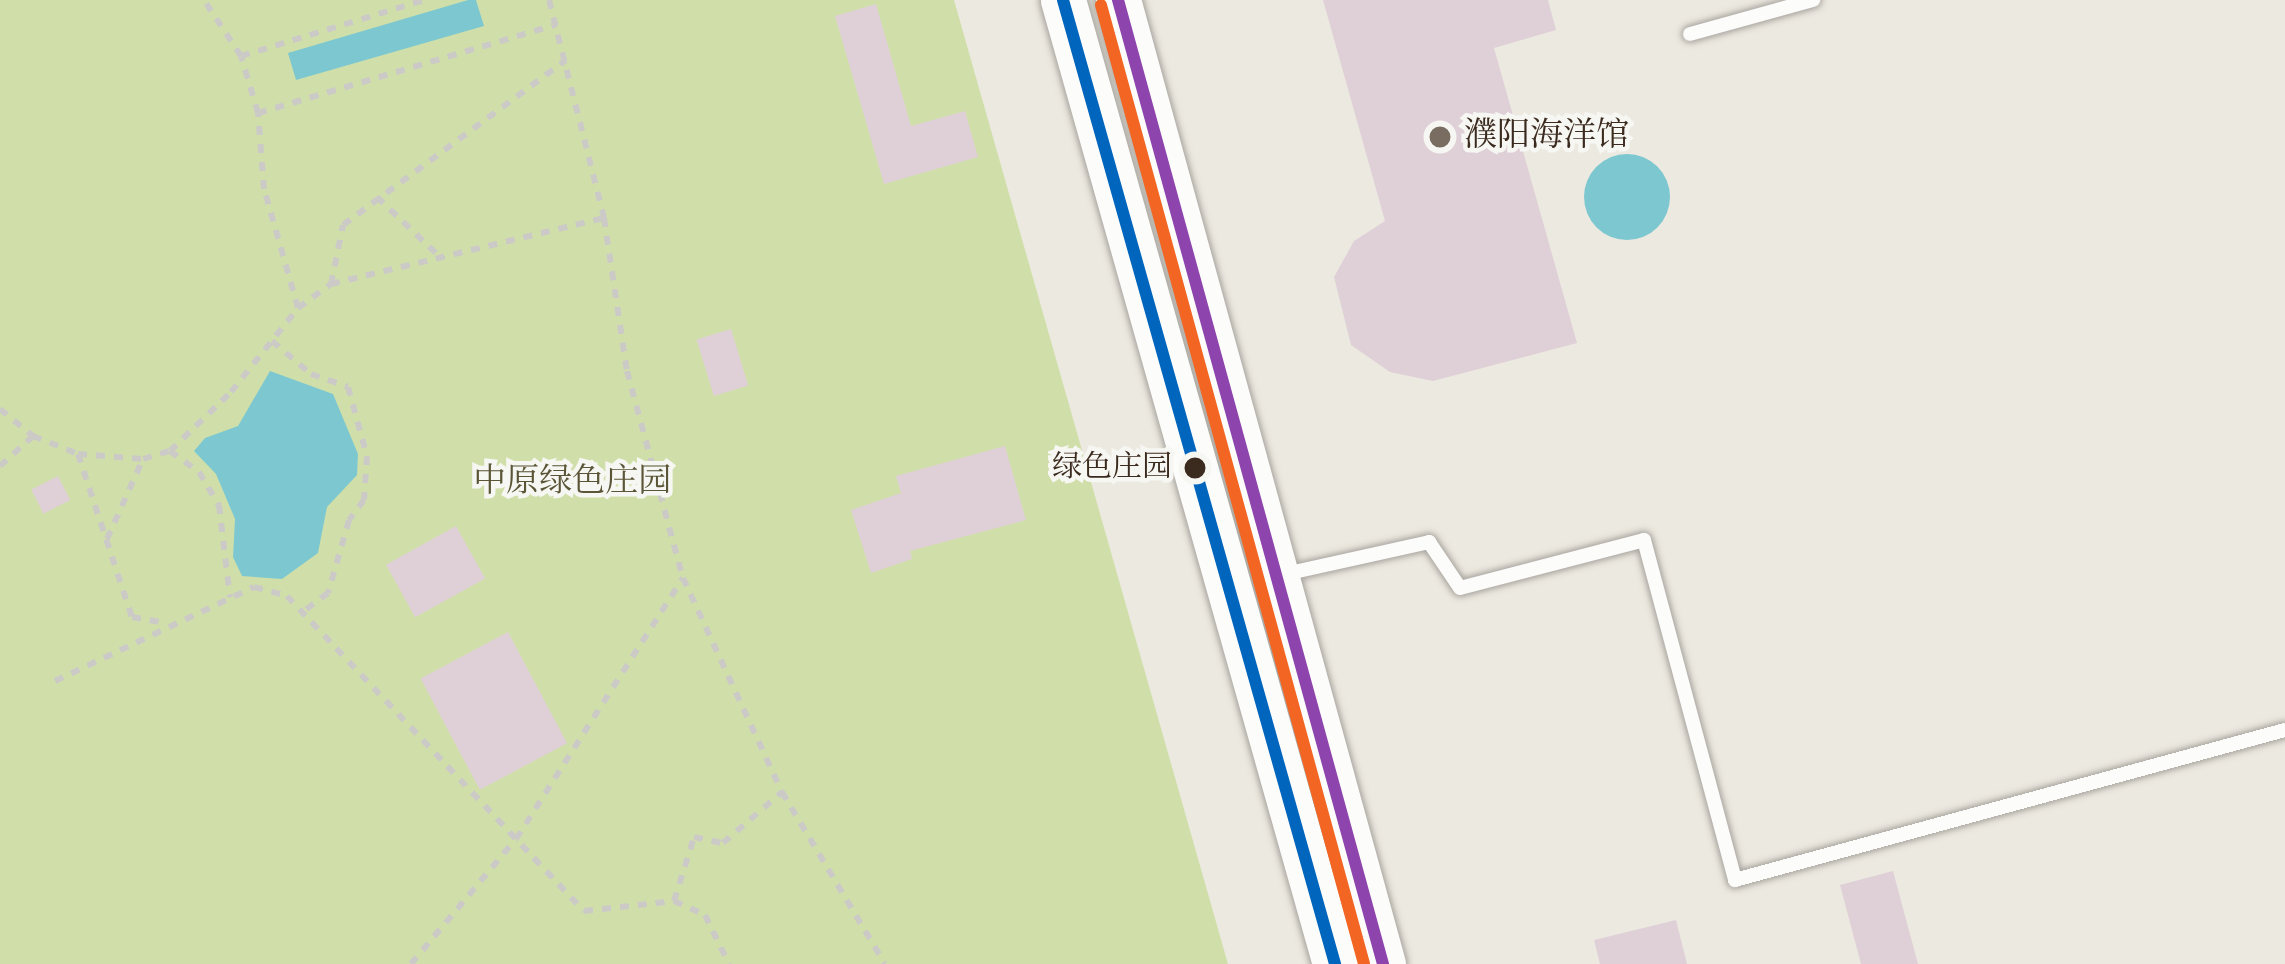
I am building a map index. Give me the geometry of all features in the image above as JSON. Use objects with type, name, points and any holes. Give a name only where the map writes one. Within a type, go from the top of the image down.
[{"type":"main road","points":[[1063,0],[1335,964]]},
{"type":"main road","points":[[1118,0],[1383,964]]},
{"type":"lane","points":[[1690,34],[1813,0]]},
{"type":"lane","points":[[1276,576],[1429,542],[1460,588],[1644,540],[1735,880],[2285,730]]},
{"type":"path","points":[[204,0],[241,56],[258,113],[264,189],[298,308]]},
{"type":"path","points":[[241,56],[424,0]]},
{"type":"path","points":[[549,0],[604,218],[627,371],[683,578],[782,792],[886,964]]},
{"type":"path","points":[[258,113],[556,25]]},
{"type":"path","points":[[331,284],[344,225],[376,196],[566,60]]},
{"type":"path","points":[[376,196],[441,258]]},
{"type":"path","points":[[0,409],[33,436],[78,454],[142,459],[170,451],[298,308],[331,284],[604,218]]},
{"type":"path","points":[[272,341],[310,374],[348,386],[367,456],[364,500],[349,520],[328,593],[303,612]]},
{"type":"path","points":[[0,466],[33,436]]},
{"type":"path","points":[[170,451],[200,472],[219,505],[230,597]]},
{"type":"path","points":[[78,454],[132,617],[171,624]]},
{"type":"path","points":[[106,542],[142,459]]},
{"type":"path","points":[[411,964],[516,839],[683,578]]},
{"type":"path","points":[[55,681],[254,586],[287,596],[584,910],[674,901],[706,915],[729,964]]},
{"type":"path","points":[[674,901],[694,837],[724,843],[782,792]]},
{"type":"green space","name":"中原绿色庄园","points":[[0,0],[954,0],[1228,964],[0,964]]},
{"type":"water","points":[[476,0],[484,26],[296,80],[288,53]]},
{"type":"water","points":[[1627,154],[1657,167],[1670,197],[1657,227],[1627,240],[1597,227],[1584,197],[1597,167]]},
{"type":"water","points":[[270,371],[333,394],[358,454],[357,475],[327,507],[318,553],[282,579],[242,576],[233,557],[235,519],[216,474],[194,451],[205,438],[238,426]]},
{"type":"building","name":"濮阳海洋馆","points":[[1323,0],[1548,0],[1556,30],[1494,48],[1577,343],[1433,381],[1390,372],[1351,345],[1334,277],[1354,241],[1385,221]]},
{"type":"building","points":[[876,4],[911,126],[965,111],[978,157],[884,184],[835,16]]},
{"type":"building","points":[[731,329],[748,385],[714,396],[697,340]]},
{"type":"building","points":[[1005,446],[1026,520],[910,551],[912,559],[871,573],[851,510],[901,493],[896,476]]},
{"type":"building","points":[[58,476],[70,500],[44,514],[31,490]]},
{"type":"building","points":[[456,526],[485,578],[415,617],[386,565]]},
{"type":"building","points":[[508,632],[567,743],[480,790],[421,678]]},
{"type":"building","points":[[1893,871],[1918,964],[1861,964],[1840,885]]},
{"type":"building","points":[[1676,920],[1687,964],[1600,964],[1594,940]]},
{"type":"transit line","points":[[1063,0],[1335,964]]},
{"type":"transit line","points":[[1118,0],[1383,964]]},
{"type":"transit line","points":[[1101,5],[1364,964]]},
{"type":"place","name":"濮阳海洋馆","points":[[1440,137]]},
{"type":"place","name":"绿色庄园","points":[[1195,468]]}]
